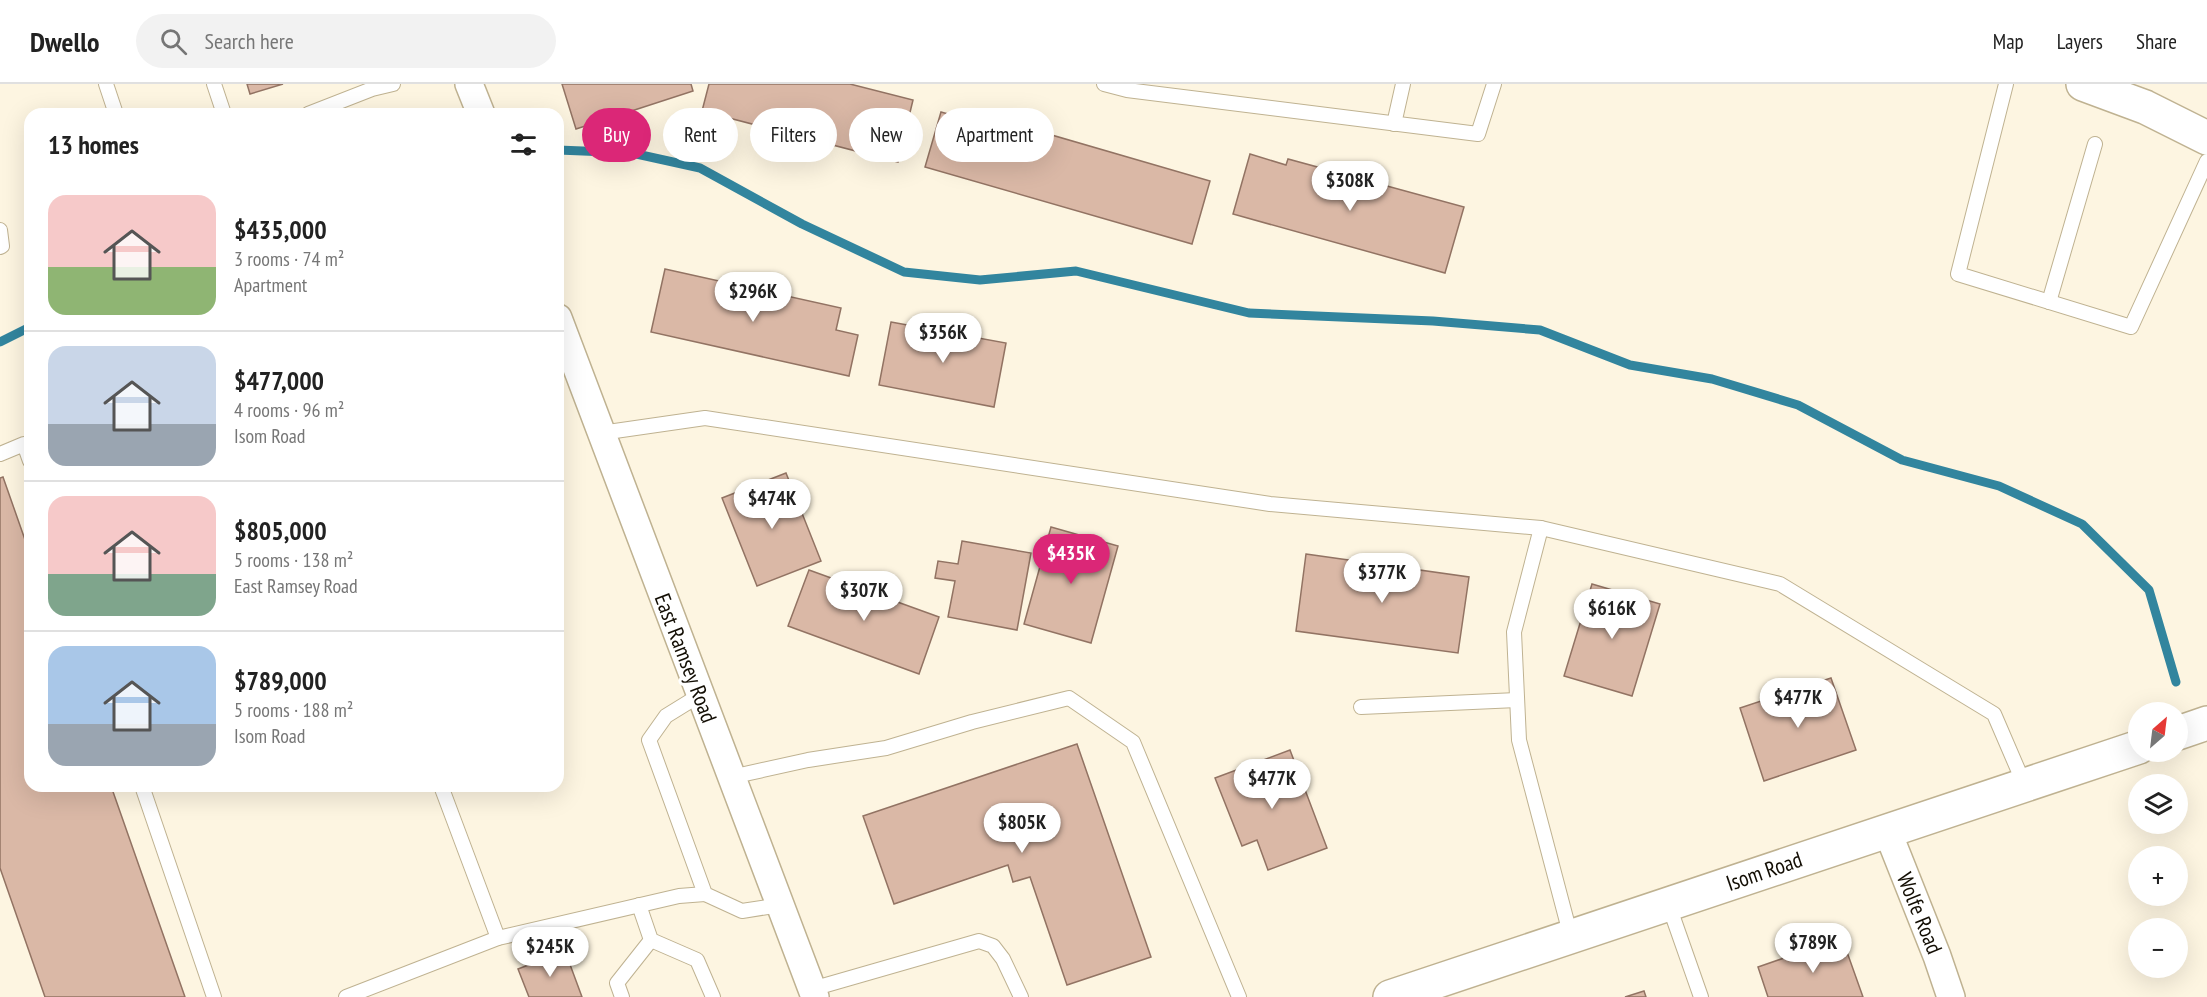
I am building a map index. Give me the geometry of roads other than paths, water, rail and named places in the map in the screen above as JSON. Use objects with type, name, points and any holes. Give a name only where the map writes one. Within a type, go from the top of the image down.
[{"type":"street","points":[[470,84],[479,108]]},
{"type":"street","points":[[2083,84],[2145,108],[2207,138]]},
{"type":"street","name":"East Ramsey Road","points":[[564,334],[814,993]]},
{"type":"street","points":[[2188,730],[2207,723]]},
{"type":"street","name":"Isom Road","points":[[1390,997],[2128,751]]},
{"type":"street","name":"Wolfe Road","points":[[1887,830],[1951,997]]},
{"type":"lane","points":[[106,84],[114,108]]},
{"type":"lane","points":[[214,84],[222,108]]},
{"type":"lane","points":[[324,108],[372,89],[393,84]]},
{"type":"lane","points":[[1104,84],[1478,134],[1494,84]]},
{"type":"lane","points":[[1394,123],[1403,84]]},
{"type":"lane","points":[[2006,84],[1958,274],[2131,327],[2207,161]]},
{"type":"lane","points":[[2049,302],[2095,144]]},
{"type":"lane","points":[[0,230],[2,246],[0,247]]},
{"type":"lane","points":[[601,433],[705,418],[1270,504],[1541,528],[1780,584],[1994,714],[2025,786]]},
{"type":"lane","points":[[0,454],[24,444]]},
{"type":"lane","points":[[1541,528],[1514,632],[1519,740],[1570,937]]},
{"type":"lane","points":[[700,695],[666,716],[649,740],[705,894]]},
{"type":"lane","points":[[731,777],[808,760],[886,748],[972,722],[1069,698],[1133,742],[1239,997]]},
{"type":"lane","points":[[1361,707],[1517,700]]},
{"type":"lane","points":[[144,792],[214,997]]},
{"type":"lane","points":[[443,792],[498,938]]},
{"type":"lane","points":[[346,997],[498,938],[679,896],[705,894],[742,911],[780,905]]},
{"type":"lane","points":[[1668,903],[1701,997]]},
{"type":"lane","points":[[639,906],[651,940],[697,960],[712,997]]},
{"type":"lane","points":[[622,997],[617,983],[651,940]]},
{"type":"lane","points":[[814,993],[979,941],[993,946],[1003,959],[1020,997]]},
{"type":"waterway","points":[[564,150],[632,153],[700,168],[802,224],[904,272],[980,280],[1076,271],[1249,313],[1433,321],[1540,330],[1630,365],[1712,379],[1798,405],[1902,460],[1999,486],[2082,524],[2149,590],[2176,682]]},
{"type":"waterway","points":[[0,342],[24,330]]}]
